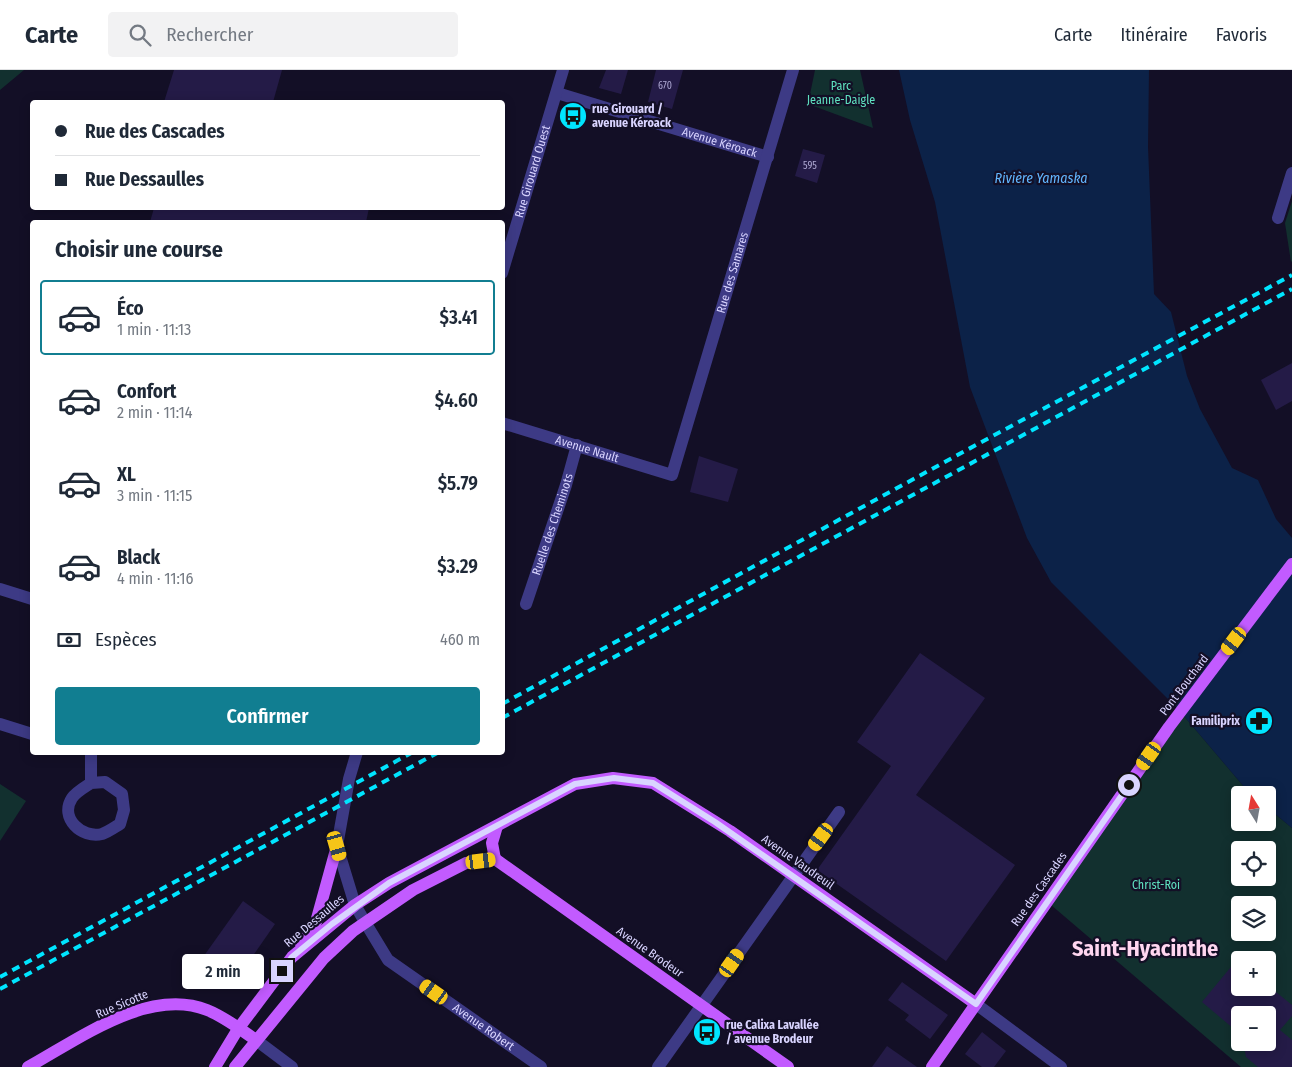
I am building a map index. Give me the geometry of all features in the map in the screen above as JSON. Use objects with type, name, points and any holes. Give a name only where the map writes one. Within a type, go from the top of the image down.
[{"type":"main road","name":"Pont Bouchard","points":[[1169,728],[1292,564]]},
{"type":"main road","name":"Rue des Cascades","points":[[932,1067],[1169,728]]},
{"type":"main road","name":"Avenue Vaudreuil","points":[[497,826],[575,784],[614,778],[653,783],[730,831],[976,1004]]},
{"type":"main road","points":[[235,1067],[324,958],[365,922],[413,890],[466,863],[495,859],[492,843],[497,826]]},
{"type":"main road","name":"Rue Dessaulles","points":[[215,1067],[238,1029],[292,957],[355,905],[389,883],[497,826]]},
{"type":"main road","points":[[292,957],[316,922],[337,846]]},
{"type":"main road","name":"Avenue Brodeur","points":[[495,859],[788,1067]]},
{"type":"main road","name":"Rue Sicotte","points":[[28,1067],[118,1018],[148,1006],[166,1003],[207,1010],[256,1040]]},
{"type":"street","name":"Rue Girouard Ouest","points":[[505,263],[563,70]]},
{"type":"street","name":"Rue des Samares","points":[[672,475],[793,70]]},
{"type":"street","name":"Avenue Kéroack","points":[[557,93],[768,157]]},
{"type":"street","points":[[1278,218],[1292,173]]},
{"type":"street","name":"Avenue Nault","points":[[505,424],[672,475]]},
{"type":"street","name":"Ruelle des Cheminots","points":[[526,604],[577,445]]},
{"type":"street","points":[[0,589],[30,598]]},
{"type":"street","points":[[0,724],[30,733]]},
{"type":"street","points":[[91,755],[91,783]]},
{"type":"street","points":[[337,846],[349,779],[356,755]]},
{"type":"street","points":[[105,782],[122,794],[124,810],[120,824],[103,834],[87,834],[74,826],[68,813],[72,798],[91,783],[105,782]]},
{"type":"street","points":[[658,1067],[839,812]]},
{"type":"street","name":"Avenue Robert","points":[[337,846],[355,905],[388,960],[541,1067]]},
{"type":"street","name":"Avenue Vaudreuil","points":[[976,1004],[1060,1067]]},
{"type":"street","points":[[256,1040],[292,1067]]},
{"type":"green space","points":[[0,70],[24,70],[0,90]]},
{"type":"green space","name":"Parc Jeanne-Daigle","points":[[815,70],[860,70],[873,128],[808,104]]},
{"type":"green space","points":[[1292,201],[1292,261],[1291,262],[1285,223]]},
{"type":"green space","name":"Christ-Roi","points":[[1178,709],[1243,786],[1231,786],[1231,831],[1276,831],[1276,815],[1292,828],[1292,1067],[1241,1067],[1044,899]]},
{"type":"green space","points":[[0,784],[26,801],[0,841]]},
{"type":"water","name":"Rivière Yamaska","points":[[899,70],[1149,70],[1148,147],[1154,294],[1171,312],[1187,376],[1200,409],[1232,468],[1258,480],[1276,519],[1292,538],[1292,828],[1276,815],[1276,786],[1243,786],[1178,709],[1051,582],[1027,538],[970,387],[935,202],[910,120]]},
{"type":"building","points":[[174,70],[282,70],[274,100],[165,100]]},
{"type":"building","points":[[606,70],[628,70],[621,94],[599,88]]},
{"type":"building","points":[[656,70],[683,70],[672,109],[648,102]]},
{"type":"building","points":[[803,149],[825,155],[817,183],[795,176]]},
{"type":"building","points":[[153,210],[369,210],[366,220],[151,220]]},
{"type":"building","points":[[1292,363],[1292,401],[1276,410],[1261,380]]},
{"type":"building","points":[[699,456],[738,469],[728,502],[690,492]]},
{"type":"building","points":[[920,653],[985,698],[916,795],[1015,865],[946,961],[817,870],[891,766],[857,742]]},
{"type":"building","points":[[243,901],[275,924],[234,983],[201,960]]},
{"type":"building","points":[[1231,967],[1231,996],[1276,996],[1276,992],[1292,1005],[1292,1016],[1280,1030],[1292,1040],[1292,1067],[1258,1067],[1246,1057],[1245,1051],[1276,1051],[1276,1006],[1231,1006],[1231,1026],[1202,1002]]},
{"type":"building","points":[[902,982],[948,1015],[930,1039],[905,1020],[909,1015],[888,1000]]},
{"type":"building","points":[[982,1032],[1006,1051],[994,1067],[982,1067],[965,1054]]},
{"type":"building","points":[[887,1046],[917,1067],[872,1067]]},
{"type":"railway","points":[[505,702],[1292,275]]},
{"type":"railway","points":[[505,716],[1292,289]]},
{"type":"railway","points":[[0,977],[407,755]]},
{"type":"railway","points":[[0,989],[433,755]]},
{"type":"place","name":"rue Girouard / avenue Kéroack","points":[[573,116]]},
{"type":"place","name":"Familiprix","points":[[1259,721]]},
{"type":"place","name":"rue Calixa Lavallée / avenue Brodeur","points":[[707,1032]]},
{"type":"district","name":"Saint-Hyacinthe","points":[[1145,948]]},
{"type":"route","points":[[282,971],[292,957],[355,905],[389,883],[575,784],[614,778],[653,783],[730,831],[976,1004],[1129,785]]}]
